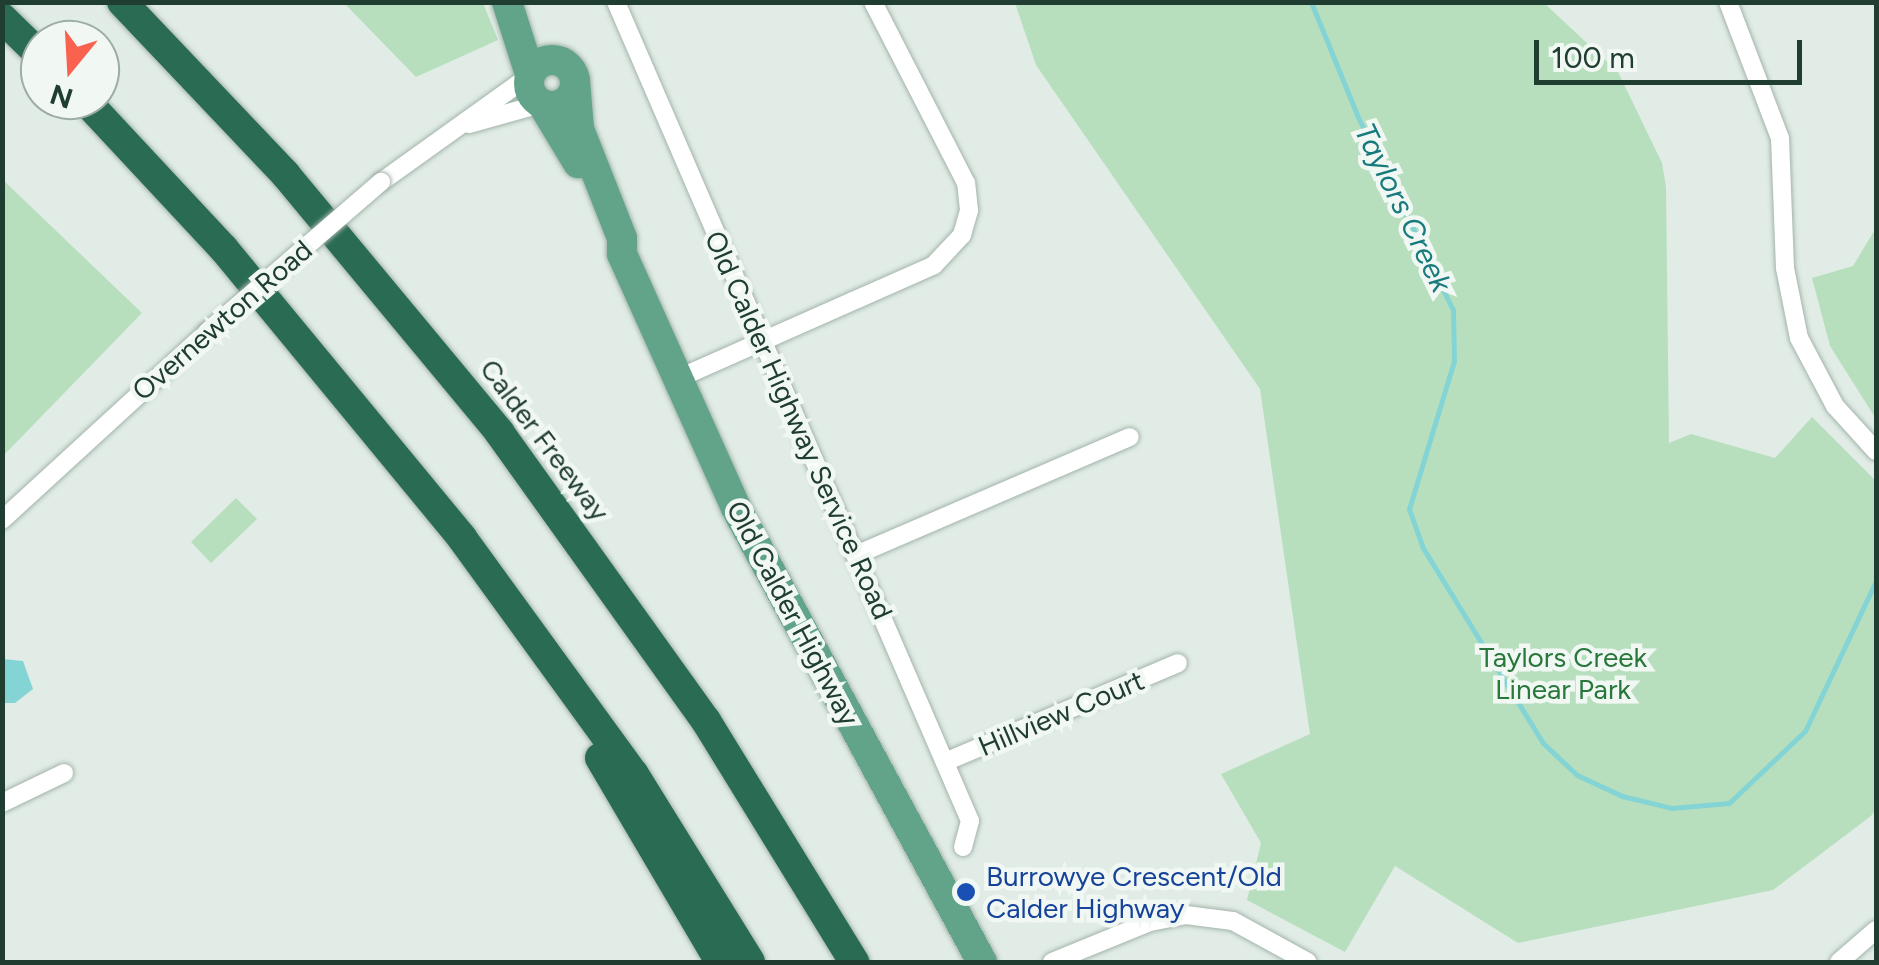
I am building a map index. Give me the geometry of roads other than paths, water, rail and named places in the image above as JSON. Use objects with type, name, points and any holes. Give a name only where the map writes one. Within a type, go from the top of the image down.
[{"type":"highway","name":"Calder Freeway","points":[[122,2],[286,175],[510,446],[706,721],[854,962]]},
{"type":"highway","points":[[2,18],[20,36]]},
{"type":"highway","points":[[104,120],[224,250],[397,455],[634,774],[750,962]]},
{"type":"highway","points":[[397,455],[574,714],[720,962]]},
{"type":"main road","name":"Old Calder Highway","points":[[506,2],[535,90],[571,146],[609,243],[622,254]]},
{"type":"main road","name":"Old Calder Highway","points":[[522,2],[570,72],[579,129],[622,238],[622,254],[736,508],[982,962]]},
{"type":"main road","points":[[545,61],[570,72],[566,102],[535,90],[545,61]]},
{"type":"street","name":"Old Calder Highway Service Road","points":[[616,2],[970,821],[963,847]]},
{"type":"street","points":[[677,379],[934,265],[956,245],[966,223],[966,184],[872,2]]},
{"type":"street","points":[[1750,2],[1732,10],[1780,138],[1785,268],[1799,338],[1835,406],[1876,451]]},
{"type":"street","name":"Overnewton Road","points":[[2,520],[207,332],[381,182],[450,130],[535,90]]},
{"type":"street","name":"Overnewton Road","points":[[450,130],[535,90]]},
{"type":"street","points":[[856,555],[1130,437]]},
{"type":"street","name":"Hillview Court","points":[[945,762],[1178,663]]},
{"type":"street","points":[[2,803],[64,774]]},
{"type":"street","points":[[1052,962],[1150,922],[1186,915],[1233,920],[1308,962]]},
{"type":"street","points":[[1839,962],[1876,930]]},
{"type":"water","points":[[3,659],[23,661],[33,689],[15,703],[3,703]]},
{"type":"waterway","name":"Taylors Creek","points":[[1311,2],[1358,117],[1453,310],[1454,361],[1409,509],[1423,548],[1543,743],[1577,775],[1622,796],[1672,808],[1729,803],[1805,731],[1876,581]]},
{"type":"place","name":"Burrowye Crescent/Old Calder Highway","points":[[966,892]]},
{"type":"park label","name":"Taylors Creek Linear Park","points":[[1563,673]]}]
